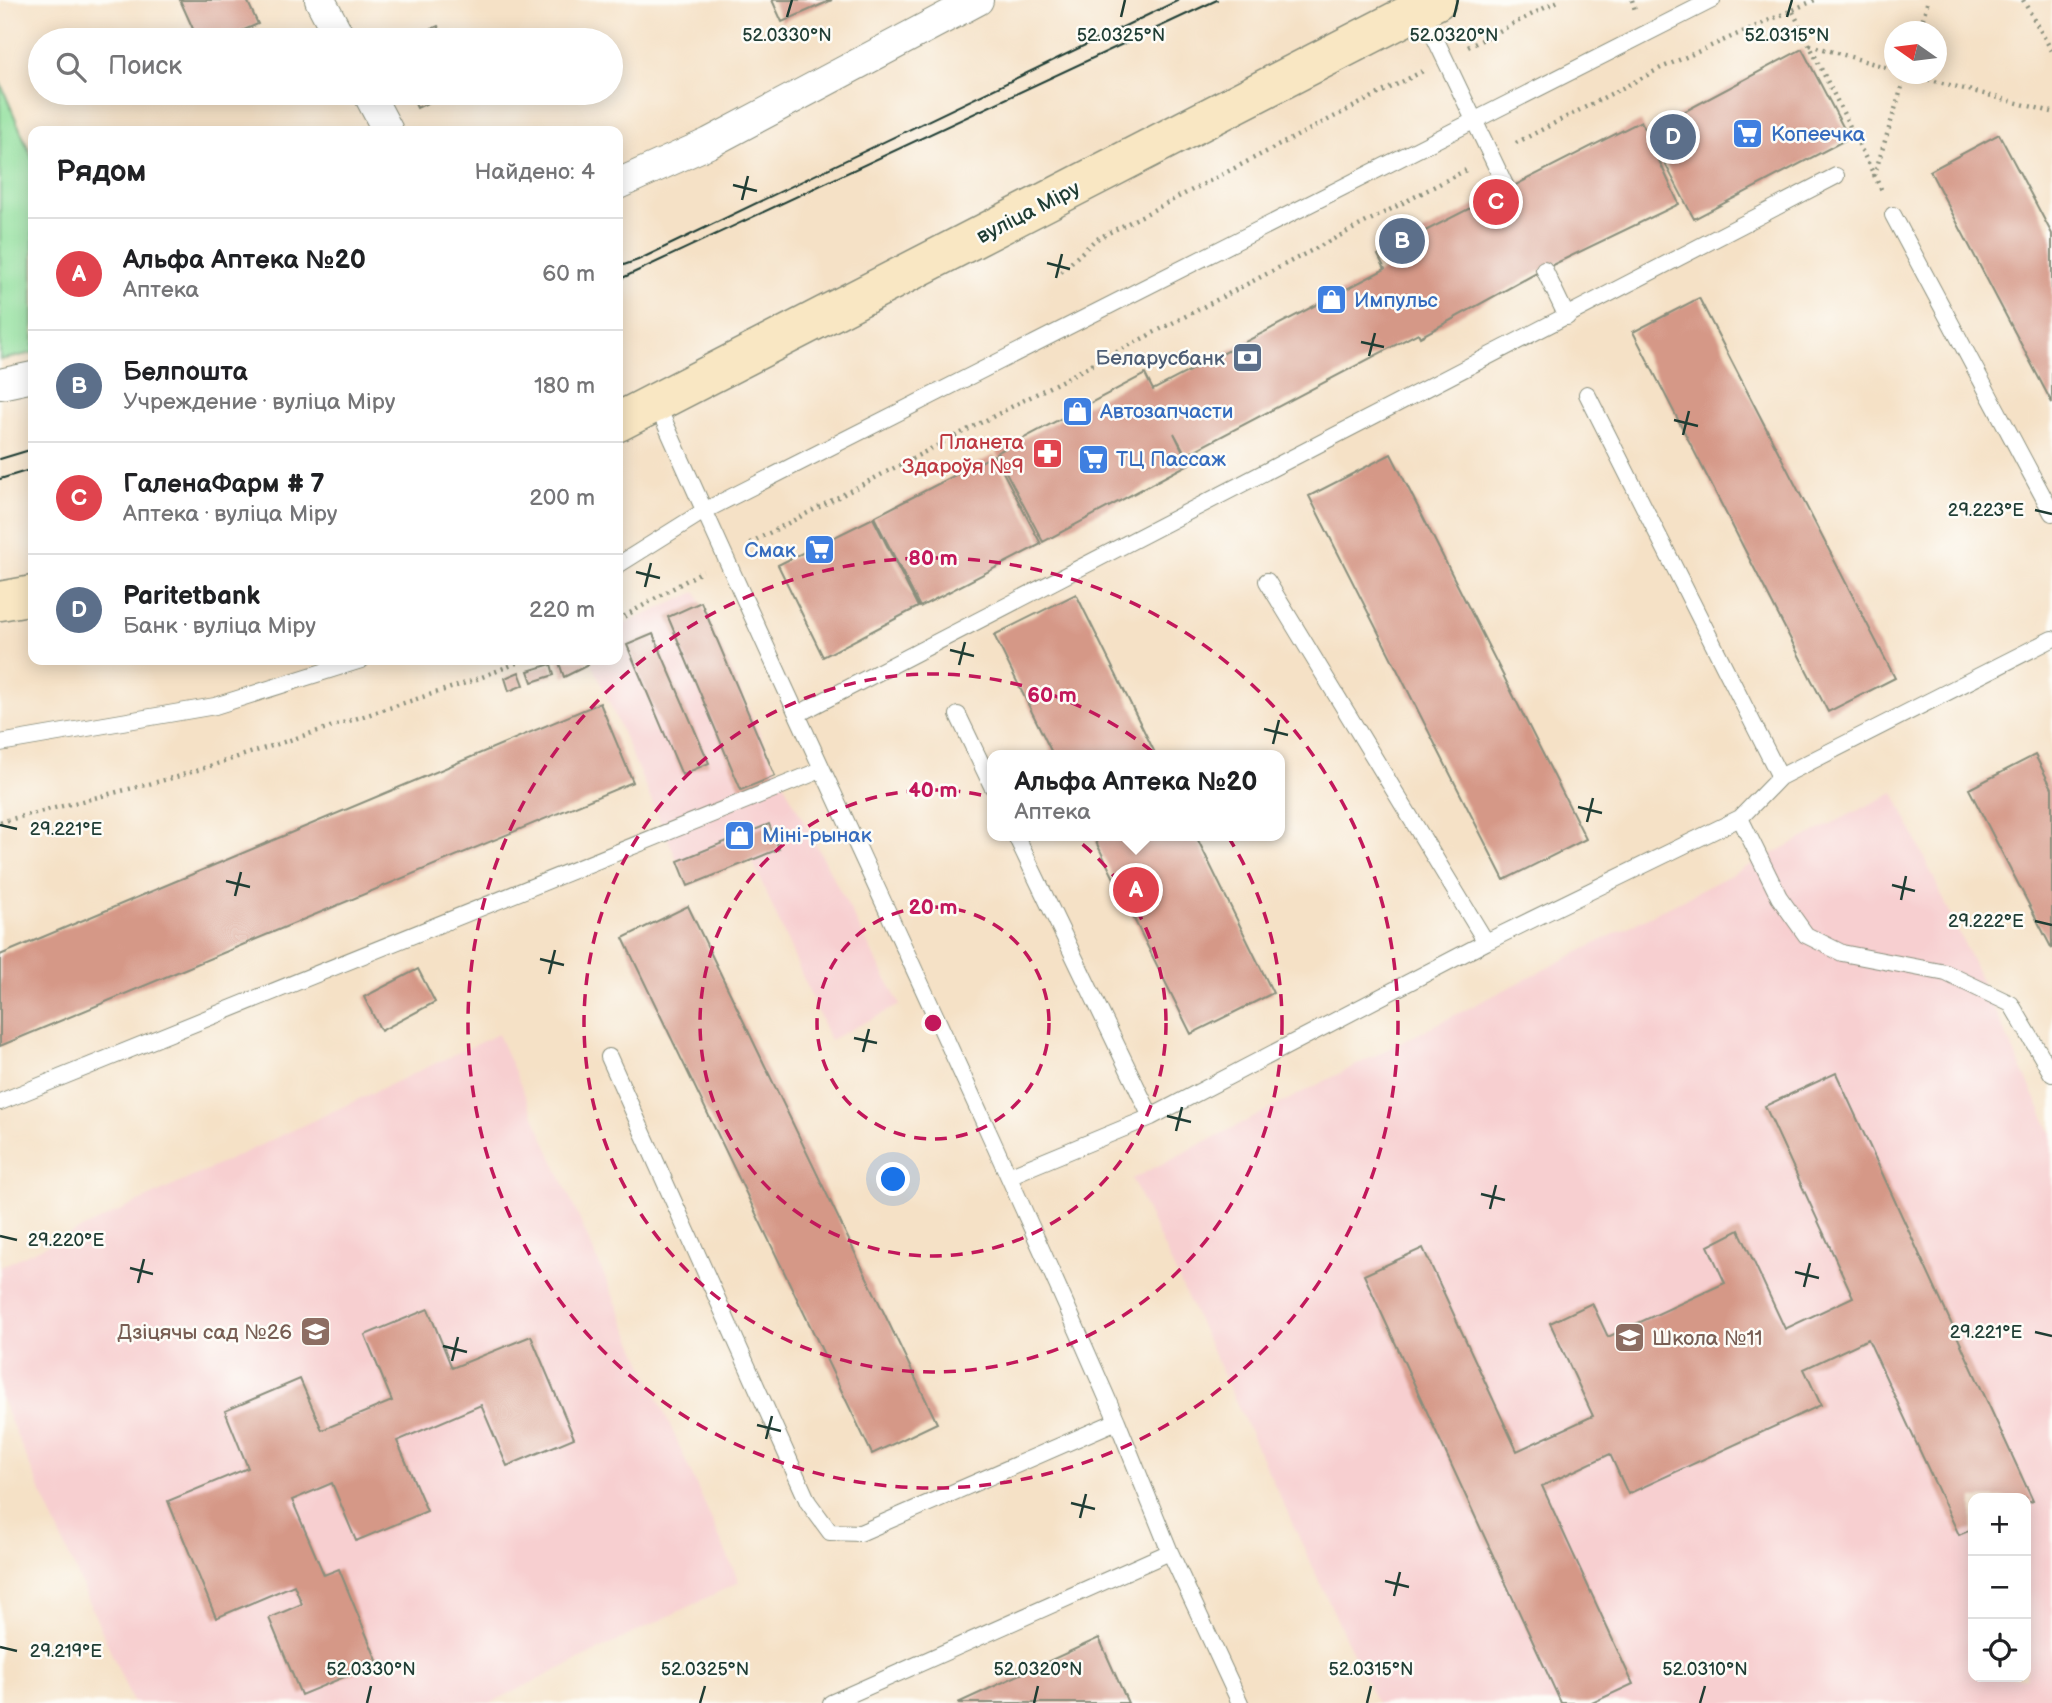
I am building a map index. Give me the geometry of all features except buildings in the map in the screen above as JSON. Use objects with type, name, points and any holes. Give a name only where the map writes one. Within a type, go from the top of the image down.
[{"type":"main road","name":"вуліца Міру","points":[[623,420],[657,405],[1429,4]]},
{"type":"main road","points":[[0,601],[28,596]]},
{"type":"street","points":[[320,0],[335,28]]},
{"type":"street","points":[[623,182],[709,143],[978,0]]},
{"type":"street","points":[[374,105],[385,126]]},
{"type":"street","points":[[0,384],[28,378]]},
{"type":"lane","points":[[623,562],[704,511],[1712,0]]},
{"type":"lane","points":[[1429,4],[1445,59],[1506,187]]},
{"type":"lane","points":[[798,714],[1836,176]]},
{"type":"lane","points":[[1893,215],[2052,513]]},
{"type":"lane","points":[[1544,270],[1567,317]]},
{"type":"lane","points":[[1587,394],[1780,777]]},
{"type":"lane","points":[[657,405],[821,770],[1011,1175],[1170,1552],[1240,1703]]},
{"type":"lane","points":[[1267,581],[1486,942]]},
{"type":"lane","points":[[1011,1175],[1151,1116],[1486,942],[1740,818],[1780,777],[2052,639]]},
{"type":"lane","points":[[0,743],[215,706],[345,665]]},
{"type":"lane","points":[[958,715],[987,776]]},
{"type":"lane","points":[[0,1102],[821,770]]},
{"type":"lane","points":[[1740,818],[1779,897],[1806,934],[1842,953],[1946,973],[2011,1004],[2052,1074]]},
{"type":"lane","points":[[1018,841],[1151,1116]]},
{"type":"lane","points":[[609,1057],[808,1502],[830,1532],[860,1533],[1116,1421]]},
{"type":"lane","points":[[831,1703],[1170,1552]]},
{"type":"path","points":[[1061,272],[1095,240],[1560,0]]},
{"type":"path","points":[[623,617],[764,535],[1661,68],[1815,0]]},
{"type":"path","points":[[1922,21],[1928,0]]},
{"type":"path","points":[[2023,0],[2052,51]]},
{"type":"path","points":[[1793,12],[1893,215]]},
{"type":"path","points":[[1809,44],[1884,66]]},
{"type":"path","points":[[1874,176],[1904,84]]},
{"type":"path","points":[[1945,84],[2052,112]]},
{"type":"path","points":[[0,822],[176,777],[472,681],[512,665]]},
{"type":"shaded area","name":"Міні-рынак","points":[[696,592],[770,757],[900,1005],[830,1040],[752,860],[688,886],[593,665],[623,665],[623,625]]},
{"type":"shaded area","name":"Школа №11","points":[[1894,792],[2052,1134],[2052,1703],[1376,1703],[1132,1179]]},
{"type":"shaded area","name":"Дзіцячы сад №26","points":[[498,1034],[739,1582],[490,1703],[133,1703],[0,1397],[0,1267]]},
{"type":"green space","points":[[0,82],[28,148],[28,354],[0,360]]},
{"type":"tram line","points":[[623,265],[1179,0]]},
{"type":"tram line","points":[[623,278],[1217,0]]},
{"type":"tram line","points":[[0,459],[28,451]]},
{"type":"tram line","points":[[0,479],[28,471]]},
{"type":"place","name":"Копеечка","points":[[1748,134]]},
{"type":"place","name":"Paritetbank","points":[[1673,137]]},
{"type":"place","name":"ГаленаФарм # 7","points":[[1496,202]]},
{"type":"place","name":"Белпошта","points":[[1402,241]]},
{"type":"place","name":"Импульс","points":[[1331,300]]},
{"type":"place","name":"Беларусбанк","points":[[1248,358]]},
{"type":"place","name":"Автозапчасти","points":[[1077,411]]},
{"type":"place","name":"Планета Здароўя №9","points":[[1047,454]]},
{"type":"place","name":"ТЦ Пассаж","points":[[1093,459]]},
{"type":"place","name":"Смак","points":[[819,550]]},
{"type":"place","name":"Міні-рынак","points":[[739,835]]},
{"type":"place","name":"Альфа Аптека №20","points":[[1136,890]]},
{"type":"place","name":"Дзіцячы сад №26","points":[[315,1332]]},
{"type":"place","name":"Школа №11","points":[[1629,1338]]}]
